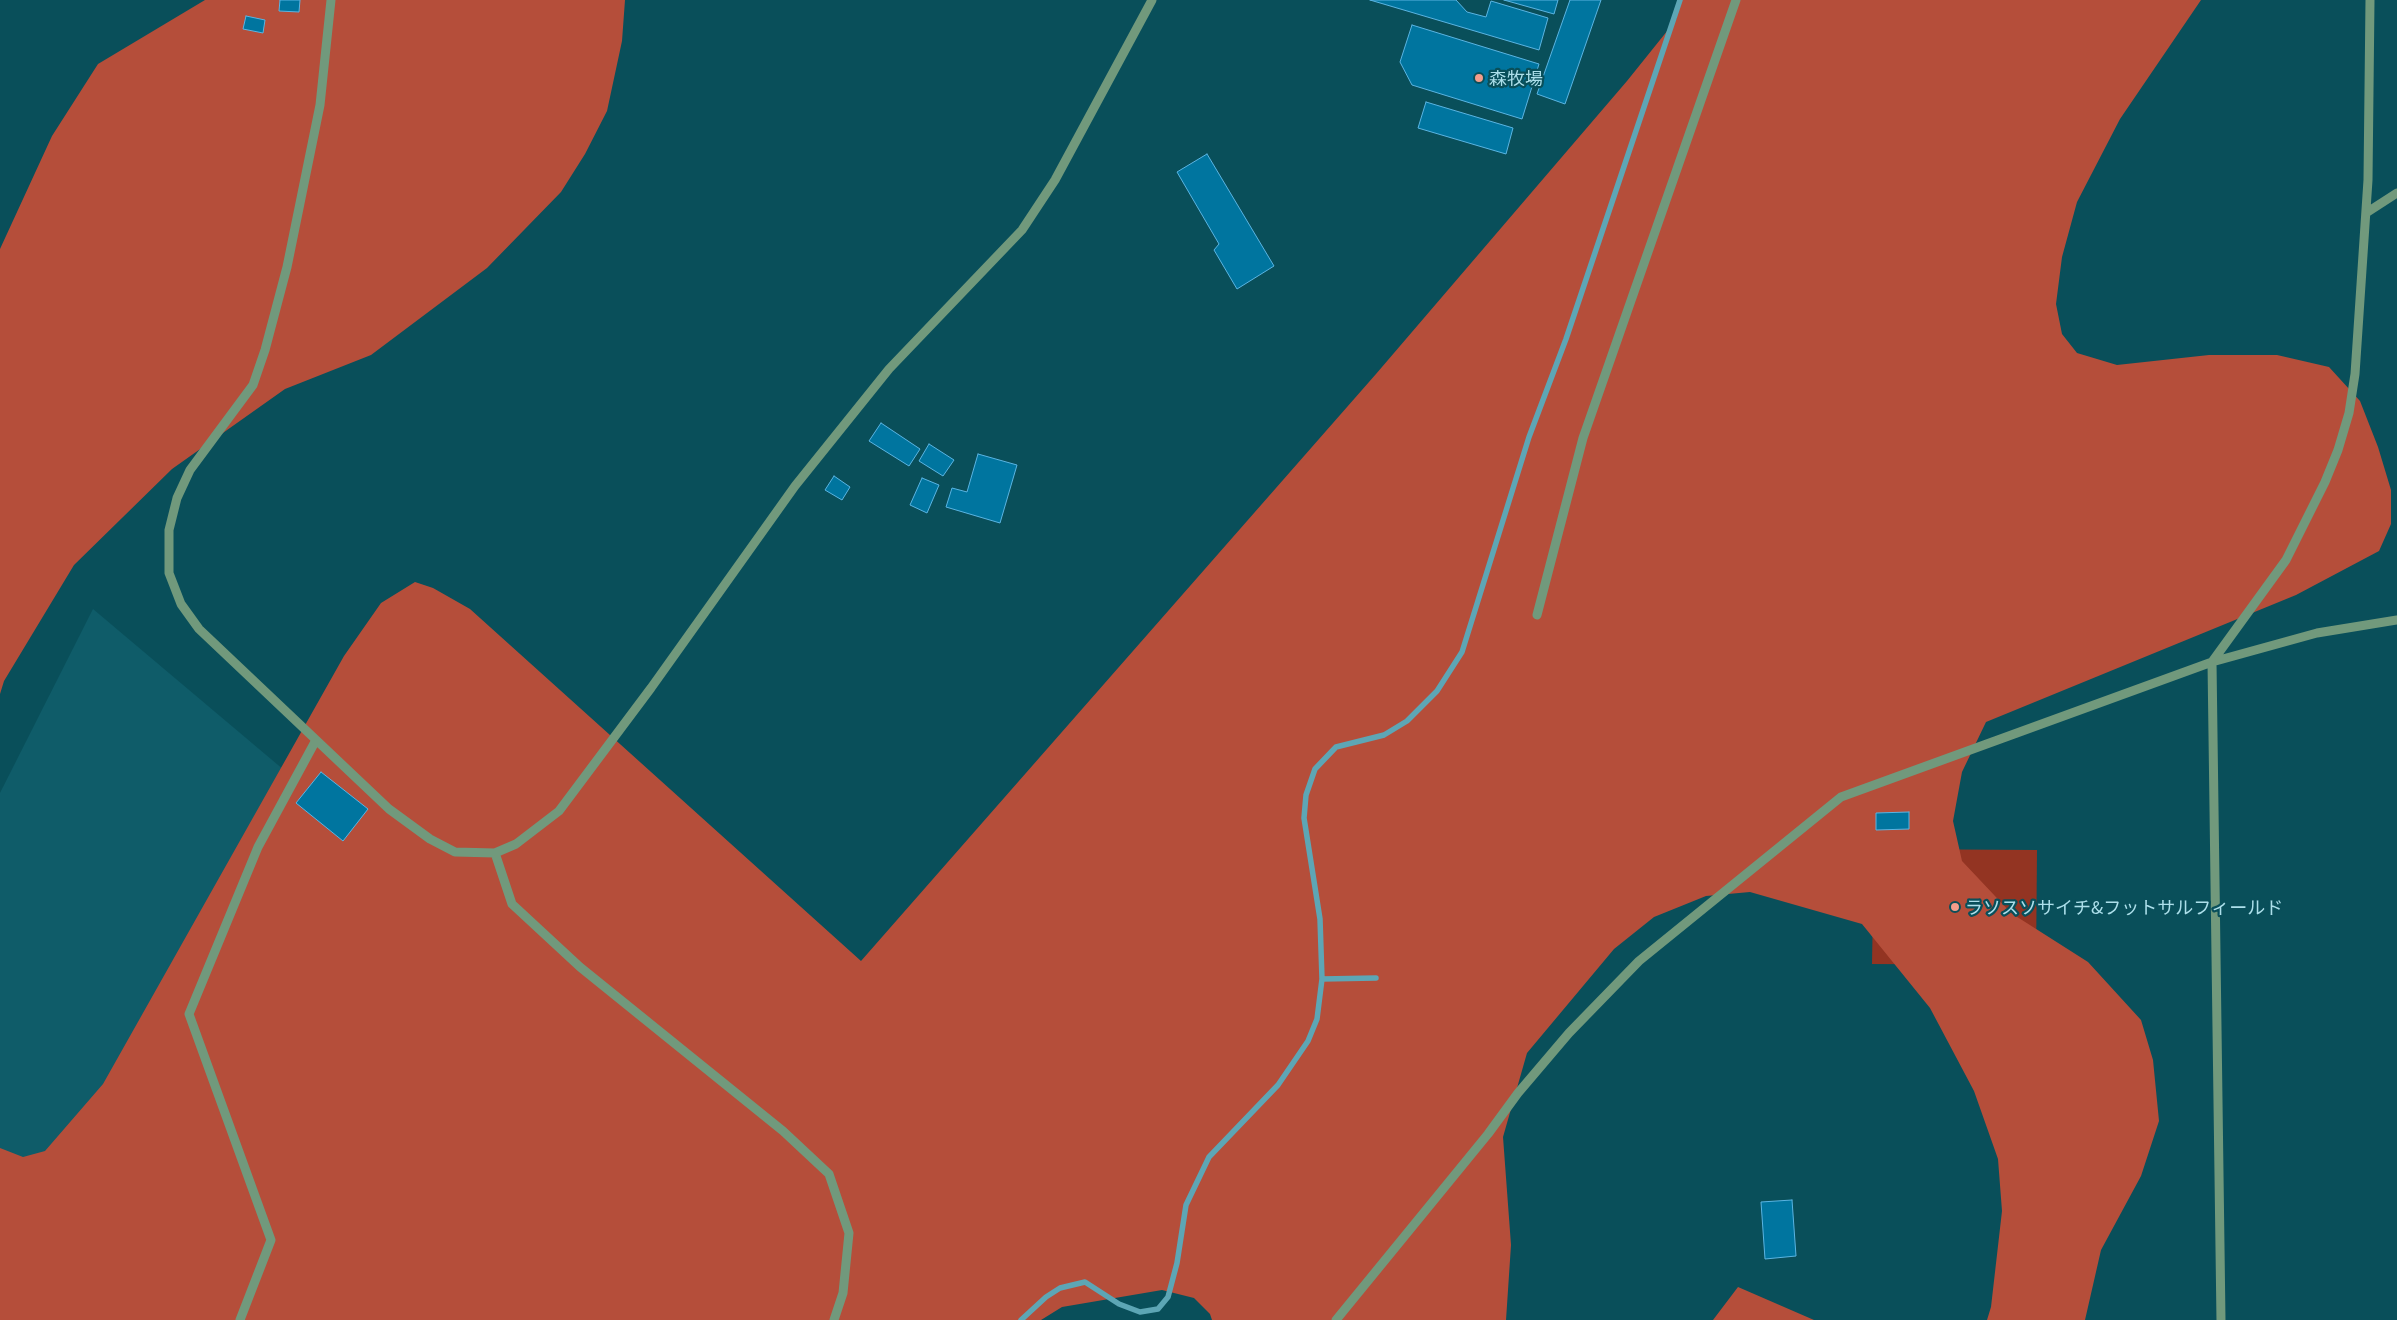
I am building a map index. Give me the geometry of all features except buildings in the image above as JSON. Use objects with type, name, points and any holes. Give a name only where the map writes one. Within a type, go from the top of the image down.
[{"type":"street","points":[[331,0],[320,105],[287,267],[265,350],[253,385],[190,470],[177,498],[168,530],[168,572],[181,604],[199,629],[389,809],[430,839],[454,852],[495,853],[516,844],[559,811],[651,688],[796,486],[889,369],[1022,230],[1055,180],[1152,0]]},
{"type":"street","points":[[1538,615],[1583,438],[1736,0]]},
{"type":"street","points":[[2221,1320],[2212,662],[2286,560],[2325,482],[2338,450],[2349,413],[2355,374],[2366,213],[2370,0]]},
{"type":"street","points":[[2366,213],[2397,193]]},
{"type":"street","points":[[1336,1320],[1488,1134],[1518,1093],[1569,1033],[1639,961],[1841,796],[2212,662],[2318,633],[2397,620]]},
{"type":"street","points":[[240,1320],[271,1240],[189,1014],[258,847],[316,740]]},
{"type":"street","points":[[495,853],[512,904],[580,967],[783,1131],[829,1174],[849,1233],[843,1293],[834,1320]]},
{"type":"shaded area","points":[[205,0],[625,0],[622,41],[607,111],[585,154],[561,192],[487,268],[371,355],[285,389],[172,469],[74,565],[4,681],[0,694],[0,249],[52,136],[98,64]]},
{"type":"shaded area","points":[[1680,0],[2201,0],[2120,119],[2077,202],[2062,257],[2056,304],[2062,334],[2077,353],[2117,365],[2209,355],[2277,355],[2329,367],[2360,401],[2378,447],[2391,490],[2391,524],[2379,551],[2296,595],[1986,722],[1962,772],[1953,821],[1962,861],[2011,913],[2088,962],[2141,1020],[2153,1060],[2159,1121],[2141,1176],[2101,1250],[2085,1320],[1987,1320],[1991,1307],[2002,1211],[1998,1159],[1974,1091],[1930,1008],[1862,924],[1750,892],[1706,896],[1654,917],[1614,949],[1527,1053],[1503,1137],[1511,1245],[1506,1320],[1212,1320],[1210,1314],[1194,1298],[1162,1290],[1062,1307],[1041,1320],[0,1320],[0,1148],[23,1157],[45,1151],[103,1084],[344,656],[381,603],[415,582],[433,588],[470,609],[861,961],[1376,374],[1627,81],[1676,20]]},
{"type":"shaded area","points":[[93,609],[814,1217],[0,1320],[0,793]]},
{"type":"shaded area","name":"ラソスソサイチ&フットサルフィールド","points":[[1874,849],[2037,850],[2036,965],[1872,964]]},
{"type":"shaded area","points":[[1738,1287],[1814,1320],[1713,1320]]},
{"type":"waterway","points":[[1021,1320],[1046,1297],[1060,1288],[1085,1282],[1119,1304],[1140,1312],[1158,1309],[1168,1297],[1177,1263],[1186,1205],[1209,1157],[1278,1085],[1308,1041],[1317,1019],[1322,979],[1320,919],[1304,818],[1306,795],[1315,769],[1336,747],[1384,735],[1407,721],[1437,691],[1462,652],[1529,437],[1566,339],[1680,0]]},
{"type":"waterway","points":[[1322,979],[1376,978]]},
{"type":"place","name":"森牧場","points":[[1479,78]]},
{"type":"place","name":"ラソスソサイチ&フットサルフィールド","points":[[1955,907]]}]
